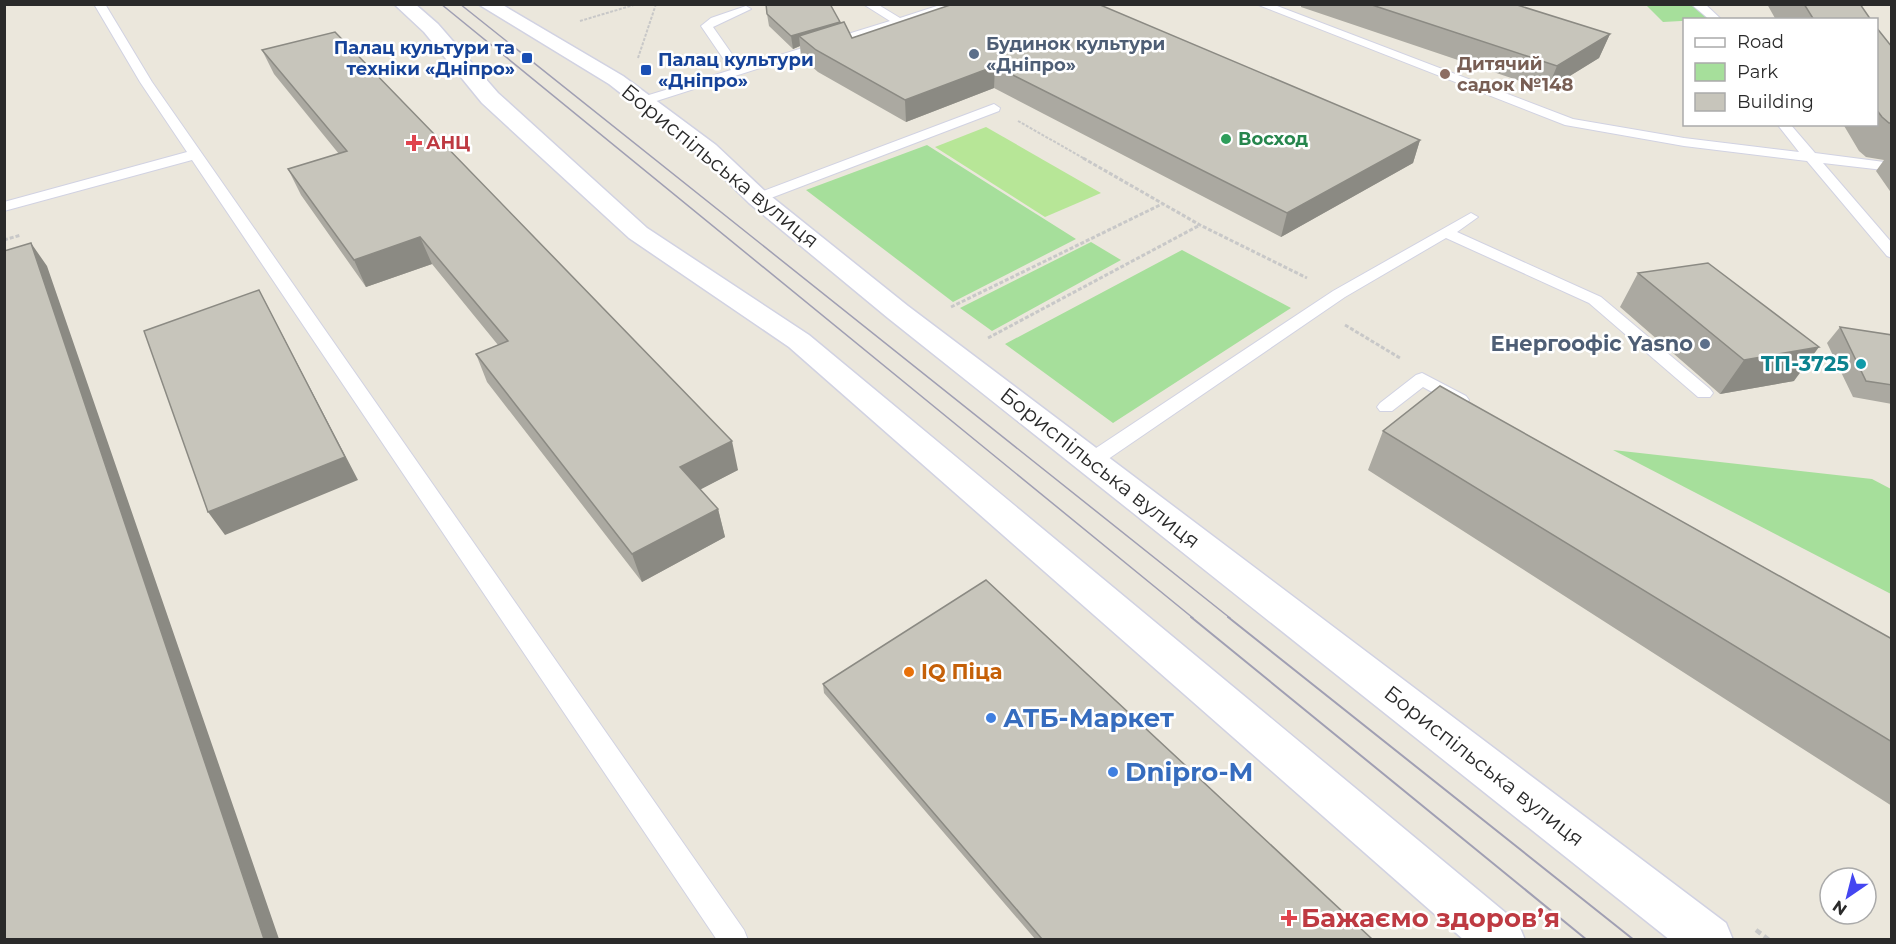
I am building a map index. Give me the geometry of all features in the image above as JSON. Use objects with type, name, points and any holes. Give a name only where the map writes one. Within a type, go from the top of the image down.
[{"type":"main road","points":[[403,4],[431,28],[490,98],[638,233],[799,341],[1501,939]]},
{"type":"main road","name":"Бориспільська вулиця","points":[[487,4],[516,23],[572,53],[643,101],[708,150],[758,198],[898,312],[1709,939]]},
{"type":"lane","points":[[99,4],[147,82],[734,939]]},
{"type":"lane","points":[[868,4],[900,22]]},
{"type":"lane","points":[[643,101],[956,4]]},
{"type":"lane","points":[[1261,4],[1570,122],[1684,142],[1892,167]]},
{"type":"lane","points":[[1696,4],[1715,18]]},
{"type":"lane","points":[[738,72],[707,26],[715,20],[746,9]]},
{"type":"lane","points":[[758,198],[994,108]]},
{"type":"lane","points":[[1785,126],[1892,253]]},
{"type":"lane","points":[[4,207],[197,154]]},
{"type":"lane","points":[[1091,460],[1317,308],[1471,217]]},
{"type":"lane","points":[[1445,232],[1595,300],[1704,393]]},
{"type":"lane","points":[[1386,407],[1422,380],[1474,409]]},
{"type":"path","points":[[576,22],[637,4]]},
{"type":"path","points":[[638,57],[656,4]]},
{"type":"path","points":[[994,108],[1200,225],[1339,294]]},
{"type":"path","points":[[944,310],[1162,204]]},
{"type":"path","points":[[981,341],[1200,225]]},
{"type":"path","points":[[1317,308],[1395,353],[1422,380]]},
{"type":"green space","points":[[1646,5],[1696,5],[1716,18],[1683,18],[1683,21],[1663,22]]},
{"type":"green space","points":[[986,127],[1101,193],[1045,217],[935,147]]},
{"type":"green space","points":[[927,145],[1076,239],[953,302],[806,190]]},
{"type":"green space","points":[[1091,242],[1121,260],[992,331],[960,308]]},
{"type":"green space","points":[[1182,250],[1291,308],[1113,423],[1005,344]]},
{"type":"green space","points":[[1613,450],[1872,479],[1891,489],[1891,594]]},
{"type":"building","points":[[766,4],[830,4],[840,22],[791,36],[767,14]]},
{"type":"building","points":[[953,4],[1098,4],[1420,140],[1287,213],[995,66],[905,100],[816,50],[799,36],[844,22],[852,38]]},
{"type":"building","points":[[1369,4],[1514,4],[1610,34],[1557,66]]},
{"type":"building","points":[[1804,4],[1860,4],[1870,18],[1813,18]]},
{"type":"building","points":[[1878,30],[1892,47],[1892,123],[1878,112]]},
{"type":"building","points":[[335,32],[732,441],[680,467],[718,509],[632,554],[476,354],[508,341],[420,237],[354,260],[288,169],[347,151],[262,50]]},
{"type":"building","points":[[31,243],[264,939],[4,939],[4,251]]},
{"type":"building","points":[[1708,263],[1819,347],[1744,360],[1638,273]]},
{"type":"building","points":[[259,290],[345,457],[208,512],[144,331]]},
{"type":"building","points":[[1840,327],[1892,335],[1892,385],[1866,381]]},
{"type":"building","points":[[1440,386],[1892,639],[1892,742],[1383,431]]},
{"type":"building","points":[[986,580],[1372,939],[1042,939],[823,684]]},
{"type":"tram line","points":[[441,4],[1193,618]]},
{"type":"tram line","points":[[460,4],[1230,618]]},
{"type":"tram line","points":[[1191,617],[1587,940]]},
{"type":"tram line","points":[[1228,617],[1634,940]]},
{"type":"place","name":"Будинок культури «Дніпро»","points":[[974,54]]},
{"type":"place","name":"Палац культури та техніки «Дніпро»","points":[[527,58]]},
{"type":"place","name":"Палац культури «Дніпро»","points":[[646,70]]},
{"type":"place","name":"Дитячий садок №148","points":[[1445,74]]},
{"type":"place","name":"Восход","points":[[1226,139]]},
{"type":"place","name":"АНЦ","points":[[414,143]]},
{"type":"place","name":"Енергоофіс Yasno","points":[[1705,344]]},
{"type":"place","name":"ТП-3725","points":[[1861,364]]},
{"type":"place","name":"IQ Піца","points":[[909,672]]},
{"type":"place","name":"АТБ-Маркет","points":[[991,718]]},
{"type":"place","name":"Dnipro-M","points":[[1113,772]]},
{"type":"place","name":"Бажаємо здоровʼя","points":[[1289,918]]}]
